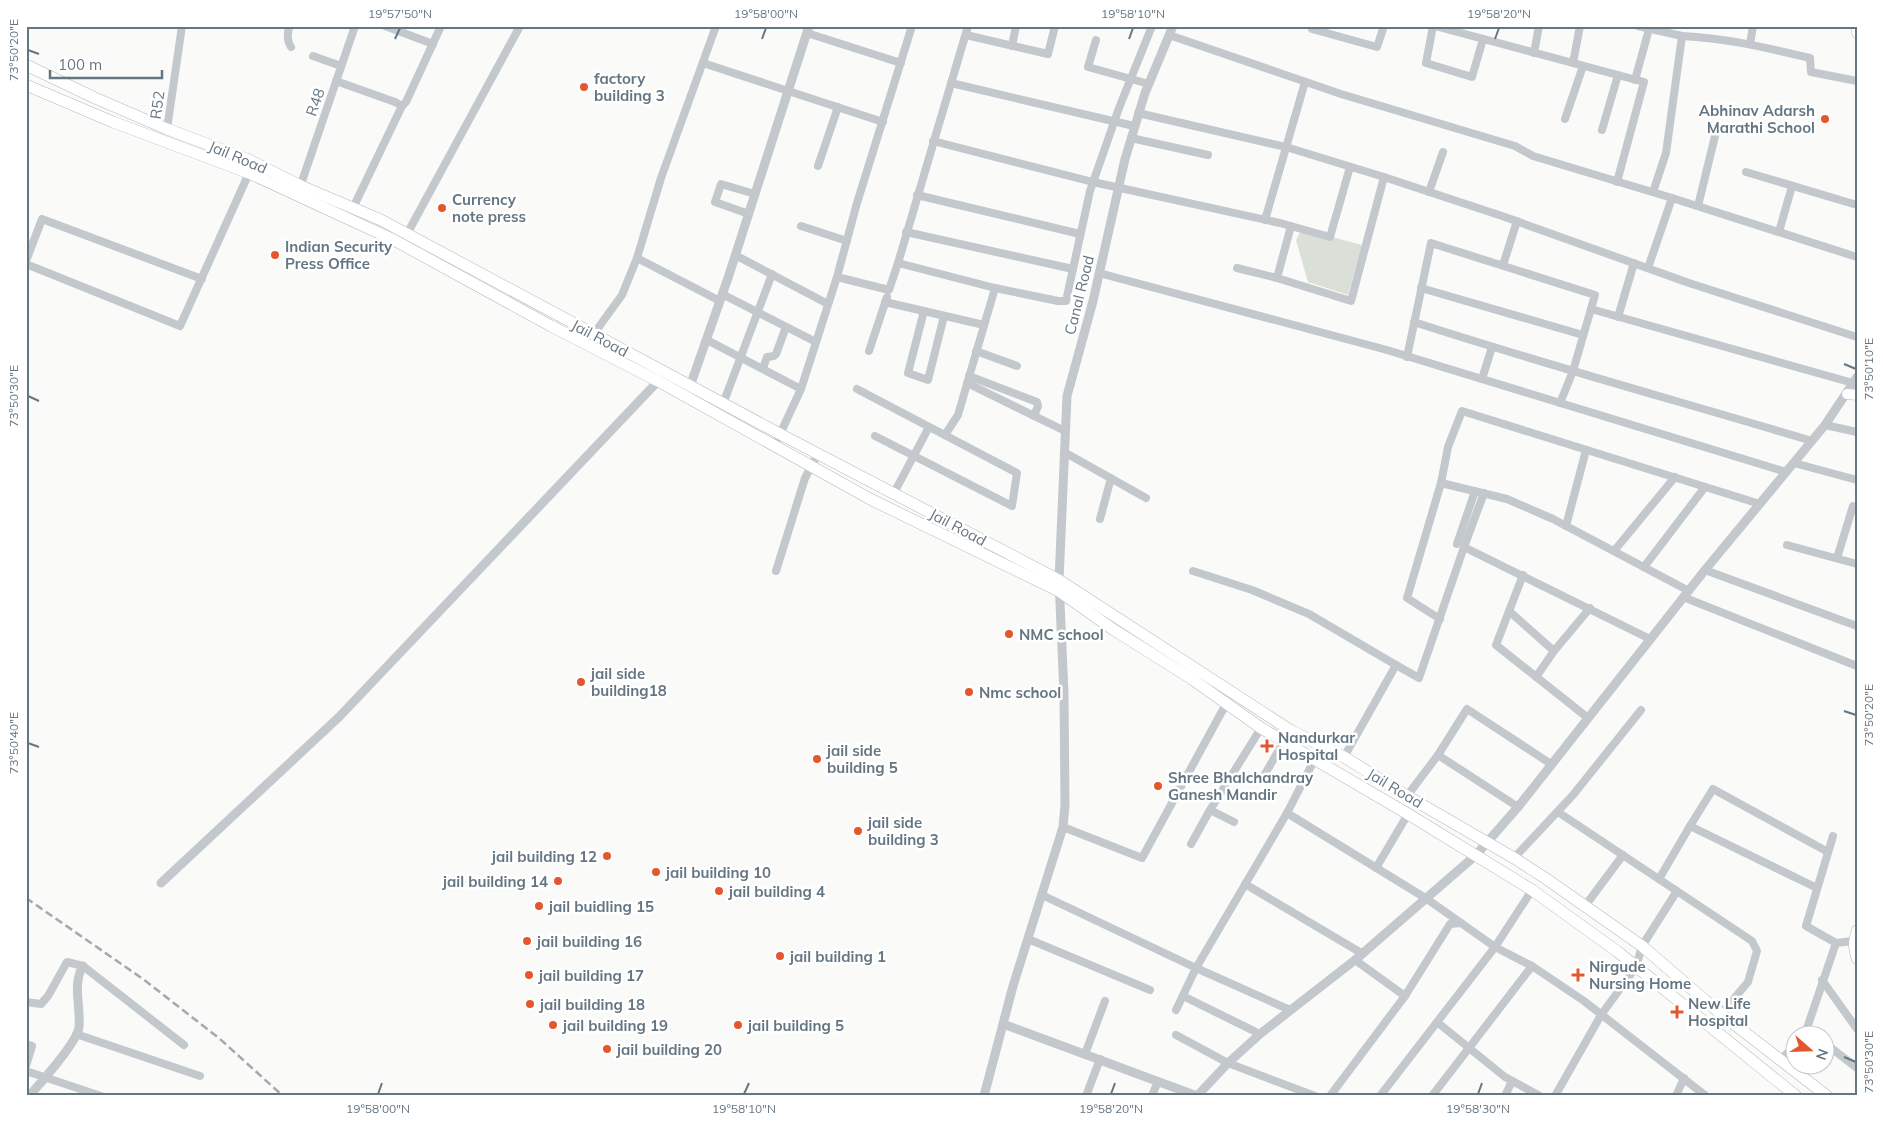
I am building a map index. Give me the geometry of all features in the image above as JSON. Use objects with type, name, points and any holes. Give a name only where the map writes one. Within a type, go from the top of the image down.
[{"type":"main road","points":[[1856,26],[1857,33]]},
{"type":"main road","name":"Jail Road","points":[[26,65],[95,98],[167,129],[247,159],[298,191],[353,208],[381,220],[593,334],[688,392],[723,404],[894,493],[1059,585],[1290,730],[1344,757],[1514,858],[1642,946],[1721,1014],[1827,1096]]},
{"type":"main road","points":[[26,85],[88,112],[298,191],[394,240],[523,311],[662,377]]},
{"type":"main road","points":[[88,112],[95,98]]},
{"type":"main road","points":[[523,311],[530,300]]},
{"type":"main road","points":[[688,392],[811,468],[872,500],[1059,585],[1114,630],[1192,680],[1261,728],[1315,758],[1532,890],[1636,967],[1796,1096]]},
{"type":"main road","points":[[1857,930],[1853,941],[1857,959]]},
{"type":"street","name":"R52","points":[[167,129],[182,26]]},
{"type":"street","points":[[289,26],[287,36],[291,47]]},
{"type":"street","name":"R48","points":[[298,191],[355,26]]},
{"type":"street","points":[[385,26],[433,44]]},
{"type":"street","points":[[353,208],[402,106],[406,102],[441,26]]},
{"type":"street","points":[[407,234],[520,26]]},
{"type":"street","points":[[593,334],[622,295],[637,258],[662,178],[716,26]]},
{"type":"street","points":[[774,446],[801,389],[912,26]]},
{"type":"street","points":[[869,351],[898,263],[968,26]]},
{"type":"street","points":[[1012,46],[1016,26]]},
{"type":"street","points":[[966,35],[1048,54],[1055,26]]},
{"type":"street","points":[[898,263],[995,288],[1058,301],[1066,300],[1093,182],[1114,121],[1152,26]]},
{"type":"street","name":"Canal Road","points":[[984,1096],[1003,1024],[1063,827],[1065,805],[1064,693],[1059,585],[1067,396],[1093,301],[1117,187],[1134,126],[1173,26]]},
{"type":"street","points":[[1312,26],[1312,29],[1377,47],[1384,26]]},
{"type":"street","points":[[1483,39],[1472,77],[1426,63],[1434,26],[1455,28],[1483,39],[1644,82],[1618,182]]},
{"type":"street","points":[[1534,53],[1539,26]]},
{"type":"street","points":[[1573,63],[1580,26]]},
{"type":"street","points":[[1638,26],[1682,36],[1713,37],[1810,58],[1811,72],[1857,81]]},
{"type":"street","points":[[1750,44],[1753,26]]},
{"type":"street","points":[[1635,80],[1649,29]]},
{"type":"street","points":[[688,392],[749,214],[808,30],[901,63]]},
{"type":"street","points":[[1169,35],[1305,82],[1515,146],[1533,156],[1857,257]]},
{"type":"street","points":[[1653,192],[1666,153],[1682,36]]},
{"type":"street","points":[[1096,40],[1088,67],[1149,84]]},
{"type":"street","points":[[313,56],[341,66]]},
{"type":"street","points":[[703,63],[883,122]]},
{"type":"street","points":[[1565,119],[1583,66]]},
{"type":"street","points":[[1602,130],[1618,75]]},
{"type":"street","points":[[336,81],[402,106]]},
{"type":"street","points":[[1266,220],[1305,82]]},
{"type":"street","points":[[951,83],[1134,126]]},
{"type":"street","points":[[818,166],[838,107]]},
{"type":"street","points":[[1138,113],[1286,147],[1384,177],[1517,221],[1648,268],[1857,337]]},
{"type":"street","points":[[1698,206],[1716,132]]},
{"type":"street","points":[[1131,138],[1208,155]]},
{"type":"street","points":[[933,141],[1093,182],[1266,220],[1330,237],[1350,167]]},
{"type":"street","points":[[1429,192],[1442,152]]},
{"type":"street","points":[[1746,172],[1857,205]]},
{"type":"street","points":[[202,279],[42,219],[26,262],[180,326],[202,279],[249,173]]},
{"type":"street","points":[[1237,268],[1277,278],[1351,301],[1384,177]]},
{"type":"street","points":[[749,214],[715,202],[721,184],[755,194]]},
{"type":"street","points":[[1779,232],[1792,186]]},
{"type":"street","points":[[917,195],[1080,234]]},
{"type":"street","points":[[1648,268],[1672,198]]},
{"type":"street","points":[[1503,265],[1517,221]]},
{"type":"street","points":[[801,226],[846,241]]},
{"type":"street","points":[[1277,278],[1291,226]]},
{"type":"street","points":[[906,232],[1073,269]]},
{"type":"street","points":[[1408,356],[1431,242],[1594,295],[1573,371],[1560,403]]},
{"type":"street","points":[[735,255],[828,304]]},
{"type":"street","points":[[637,258],[758,312],[816,342]]},
{"type":"street","points":[[1618,317],[1634,263]]},
{"type":"street","points":[[1099,273],[1408,356],[1786,472]]},
{"type":"street","points":[[723,404],[772,274]]},
{"type":"street","points":[[837,276],[889,290]]},
{"type":"street","points":[[945,435],[958,415],[995,288]]},
{"type":"street","points":[[1421,288],[1583,335]]},
{"type":"street","points":[[885,302],[984,325]]},
{"type":"street","points":[[1003,1024],[1197,1096],[1228,1063],[1260,1034],[1363,954],[1476,855],[1518,807],[1704,570],[1852,394],[1855,380],[1591,309]]},
{"type":"street","points":[[924,311],[908,373],[928,380],[944,316]]},
{"type":"street","points":[[1414,322],[1492,347],[1812,441]]},
{"type":"street","points":[[763,368],[767,357],[776,354],[786,327]]},
{"type":"street","points":[[707,340],[801,389]]},
{"type":"street","points":[[1482,380],[1492,347]]},
{"type":"street","points":[[976,352],[1017,366]]},
{"type":"street","points":[[161,884],[339,717],[662,377]]},
{"type":"street","points":[[968,380],[1037,402],[1038,406],[1034,416]]},
{"type":"street","points":[[968,380],[1034,416],[1065,430]]},
{"type":"street","points":[[857,389],[1017,473],[1012,506],[875,436]]},
{"type":"street","points":[[1440,619],[1407,598],[1441,483],[1448,447],[1462,411],[1760,504]]},
{"type":"street","points":[[1825,425],[1857,432]]},
{"type":"street","points":[[894,493],[929,427]]},
{"type":"street","points":[[1566,526],[1586,450]]},
{"type":"street","points":[[1064,452],[1146,498]]},
{"type":"street","points":[[776,571],[805,478],[818,454]]},
{"type":"street","points":[[1794,463],[1857,480]]},
{"type":"street","points":[[1614,551],[1674,477]]},
{"type":"street","points":[[1100,519],[1111,478]]},
{"type":"street","points":[[1441,483],[1507,499],[1566,526],[1614,551],[1644,567],[1686,594],[1857,666]]},
{"type":"street","points":[[1644,567],[1706,487]]},
{"type":"street","points":[[1193,572],[1252,590],[1309,614],[1419,678],[1440,619],[1475,491]]},
{"type":"street","points":[[1461,546],[1484,494]]},
{"type":"street","points":[[1838,558],[1853,506]]},
{"type":"street","points":[[1787,545],[1857,564]]},
{"type":"street","points":[[1461,546],[1650,639]]},
{"type":"street","points":[[1704,570],[1857,626]]},
{"type":"street","points":[[1523,575],[1496,645],[1588,718]]},
{"type":"street","points":[[1536,677],[1554,650],[1590,608]]},
{"type":"street","points":[[1509,611],[1554,650]]},
{"type":"street","points":[[1344,757],[1396,665]]},
{"type":"street","points":[[1063,827],[1142,858],[1226,704]]},
{"type":"street","points":[[1407,796],[1438,754],[1467,709],[1551,764]]},
{"type":"street","points":[[1514,858],[1558,812],[1641,710]]},
{"type":"street","points":[[1191,844],[1261,728]]},
{"type":"street","points":[[1261,781],[1284,741]]},
{"type":"street","points":[[1176,1010],[1196,968],[1287,813],[1322,745]]},
{"type":"street","points":[[1438,754],[1518,807]]},
{"type":"street","points":[[1659,879],[1713,789],[1828,852]]},
{"type":"street","points":[[1210,810],[1234,822]]},
{"type":"street","points":[[1558,812],[1752,941],[1757,951],[1748,982],[1721,1014]]},
{"type":"street","points":[[1287,813],[1427,899],[1495,947],[1532,966],[1584,1001],[1706,1096]]},
{"type":"street","points":[[1376,868],[1408,814]]},
{"type":"street","points":[[1690,826],[1817,888]]},
{"type":"street","points":[[1833,836],[1806,926],[1836,943],[1853,941]]},
{"type":"street","points":[[1585,906],[1622,855]]},
{"type":"street","points":[[1245,884],[1363,954]]},
{"type":"street","points":[[1380,1096],[1495,947],[1532,890]]},
{"type":"street","points":[[1555,1096],[1601,1015],[1636,967],[1642,946],[1677,891]]},
{"type":"street","points":[[1042,895],[1290,1010]]},
{"type":"street","points":[[1330,1096],[1405,996],[1450,924],[1461,923]]},
{"type":"street","points":[[1028,939],[1150,990]]},
{"type":"street","points":[[1810,1024],[1822,980],[1836,943]]},
{"type":"street","points":[[1355,960],[1405,996]]},
{"type":"street","points":[[26,1002],[41,1004],[48,996],[67,962],[83,966],[184,1045]]},
{"type":"street","points":[[29,1096],[45,1078],[79,1029],[78,975],[83,966]]},
{"type":"street","points":[[1432,1096],[1532,966]]},
{"type":"street","points":[[1822,980],[1857,1030]]},
{"type":"street","points":[[1183,996],[1260,1034]]},
{"type":"street","points":[[1084,1054],[1105,1001]]},
{"type":"street","points":[[1437,1022],[1505,1077],[1540,1096]]},
{"type":"street","points":[[76,1034],[200,1076]]},
{"type":"street","points":[[1176,1035],[1228,1063],[1315,1096]]},
{"type":"street","points":[[26,1044],[32,1046],[26,1066]]},
{"type":"street","points":[[1836,1052],[1857,1068]]},
{"type":"street","points":[[1779,1060],[1786,1054]]},
{"type":"street","points":[[1086,1096],[1100,1060]]},
{"type":"street","points":[[26,1071],[101,1096]]},
{"type":"street","points":[[1676,1096],[1684,1078]]},
{"type":"street","points":[[1152,1096],[1158,1081]]},
{"type":"street","points":[[1505,1096],[1512,1081]]},
{"type":"shaded area","points":[[1302,229],[1362,245],[1348,295],[1308,282],[1296,240]]},
{"type":"railway","points":[[26,898],[143,979],[220,1039],[283,1096]]},
{"type":"place","name":"factory building 3","points":[[584,87]]},
{"type":"place","name":"Abhinav Adarsh Marathi School","points":[[1825,119]]},
{"type":"place","name":"Currency note press","points":[[442,208]]},
{"type":"place","name":"Indian Security Press Office","points":[[275,255]]},
{"type":"place","name":"NMC school","points":[[1009,634]]},
{"type":"place","name":"jail side building18","points":[[581,682]]},
{"type":"place","name":"Nmc school","points":[[969,692]]},
{"type":"place","name":"Nandurkar Hospital","points":[[1267,746]]},
{"type":"place","name":"jail side building 5","points":[[817,759]]},
{"type":"place","name":"Shree Bhalchandray Ganesh Mandir","points":[[1158,786]]},
{"type":"place","name":"jail side building 3","points":[[858,831]]},
{"type":"place","name":"jail building 12","points":[[607,856]]},
{"type":"place","name":"jail building 10","points":[[656,872]]},
{"type":"place","name":"jail building 14","points":[[558,881]]},
{"type":"place","name":"jail building 4","points":[[719,891]]},
{"type":"place","name":"jail buidling 15","points":[[539,906]]},
{"type":"place","name":"jail building 16","points":[[527,941]]},
{"type":"place","name":"jail building 1","points":[[780,956]]},
{"type":"place","name":"jail building 17","points":[[529,975]]},
{"type":"place","name":"Nirgude Nursing Home","points":[[1578,975]]},
{"type":"place","name":"jail building 18","points":[[530,1004]]},
{"type":"place","name":"New Life Hospital","points":[[1677,1012]]},
{"type":"place","name":"jail building 19","points":[[553,1025]]},
{"type":"place","name":"jail building 5","points":[[738,1025]]},
{"type":"place","name":"jail building 20","points":[[607,1049]]}]
